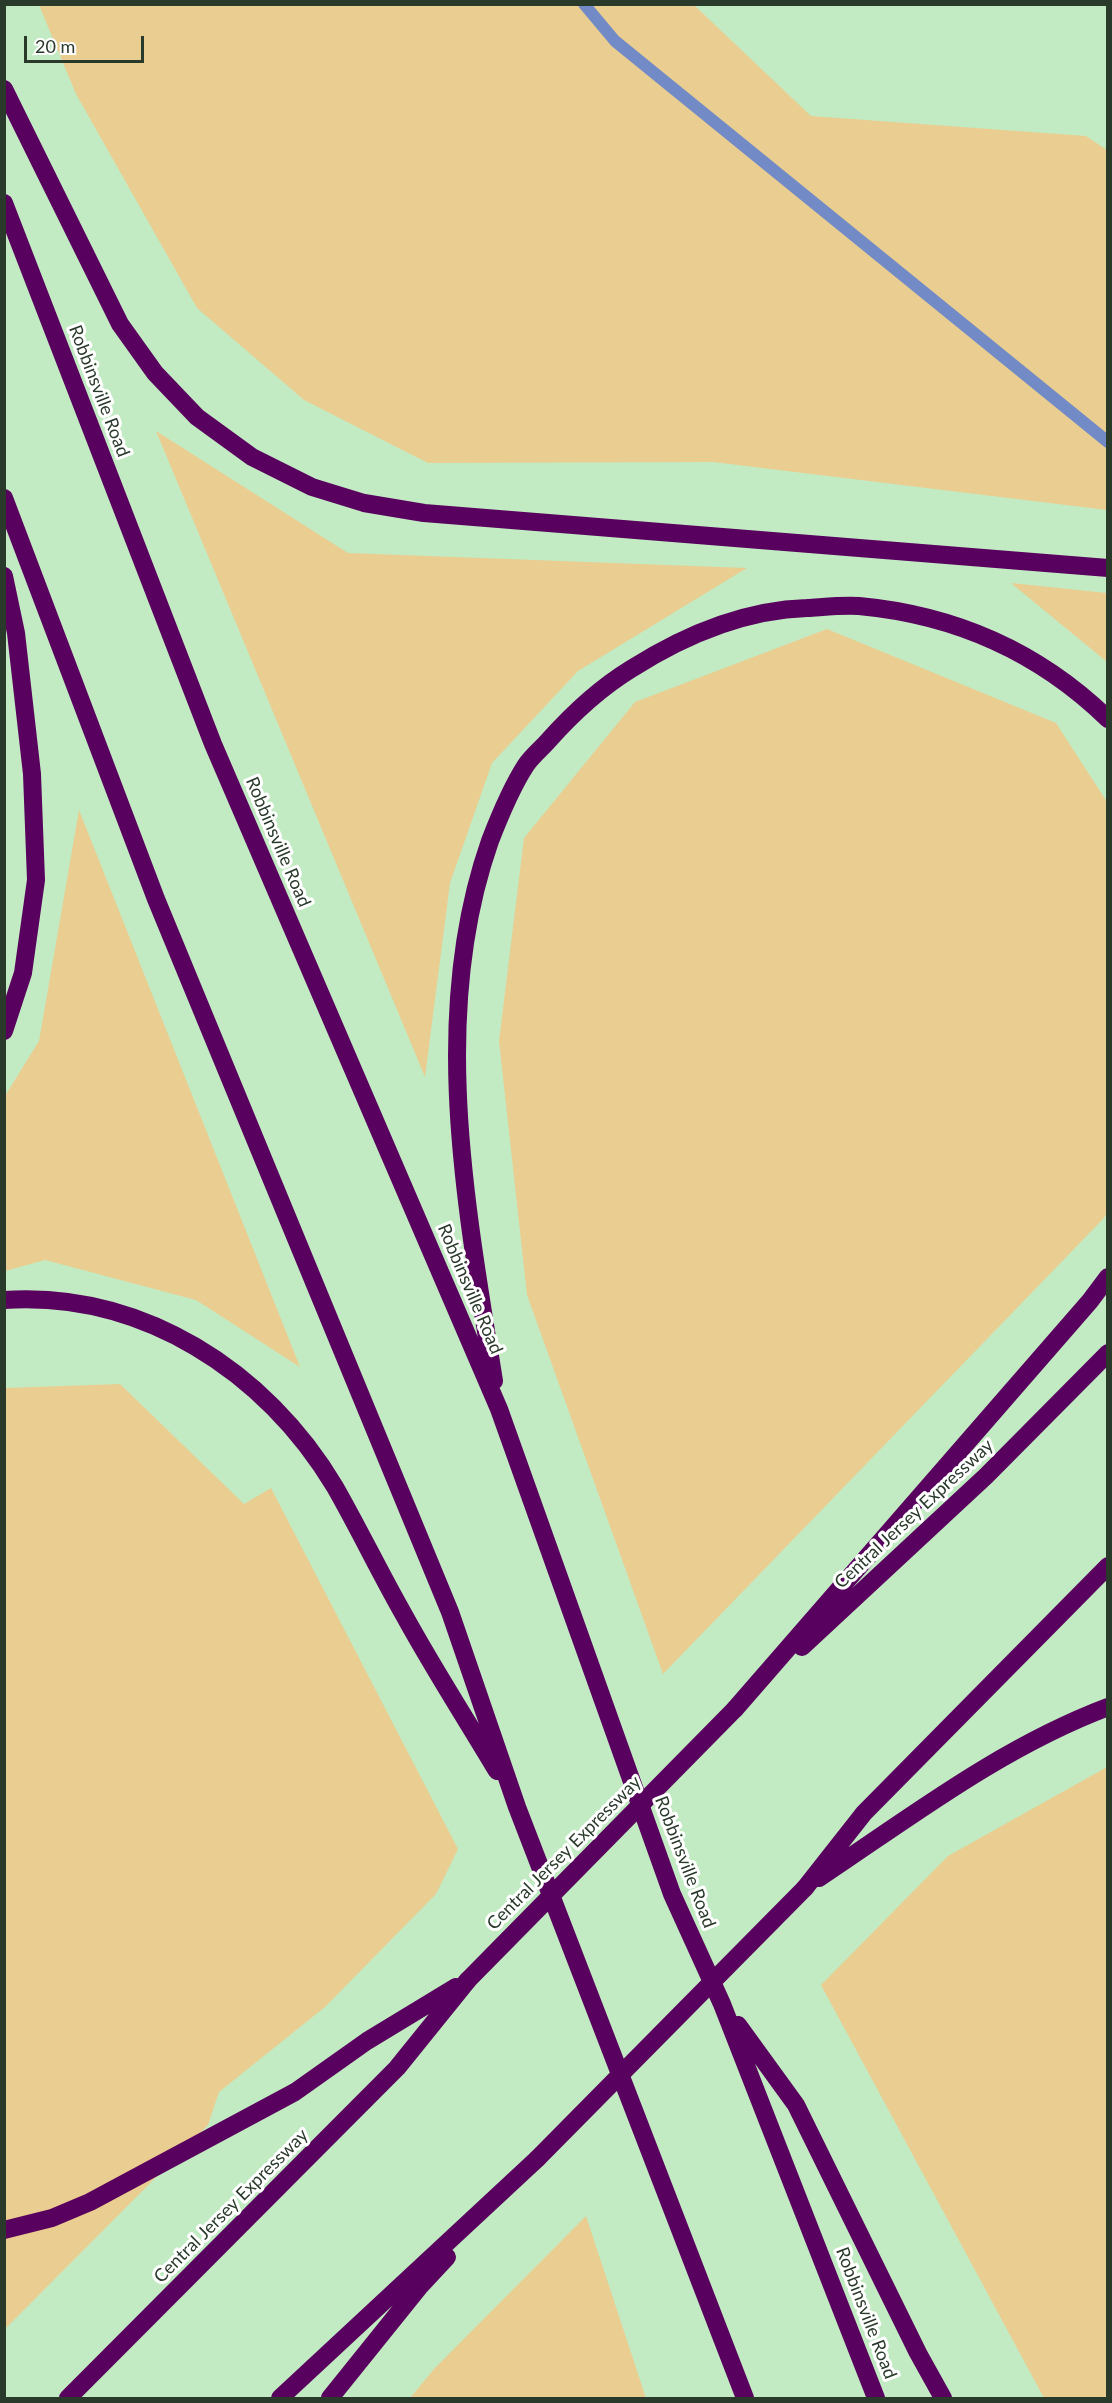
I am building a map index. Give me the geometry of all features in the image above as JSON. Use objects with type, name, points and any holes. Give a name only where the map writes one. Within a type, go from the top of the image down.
[{"type":"highway","points":[[4,89],[120,324],[156,374],[197,417],[252,457],[312,487],[364,503],[424,513],[1107,568]]},
{"type":"highway","name":"Robbinsville Road","points":[[4,203],[213,744],[499,1409],[672,1894],[722,2004],[876,2398]]},
{"type":"highway","points":[[4,498],[156,899],[450,1612],[517,1807],[745,2398]]},
{"type":"highway","points":[[4,576],[16,633],[32,774],[36,880],[23,973],[4,1031]]},
{"type":"highway","points":[[499,1409],[463,1171],[457,1033],[463,947],[479,872],[500,814],[526,764],[569,717],[613,680],[664,648],[725,623],[790,608],[856,606],[921,615],[979,633],[1032,659],[1081,693],[1107,719]]},
{"type":"highway","points":[[735,1709],[1090,1301],[1107,1276]]},
{"type":"highway","points":[[4,1300],[76,1302],[141,1319],[201,1349],[269,1402],[305,1445],[334,1486],[405,1616],[517,1807]]},
{"type":"highway","name":"Central Jersey Expressway","points":[[68,2398],[397,2068],[468,1980],[735,1709],[986,1476],[1107,1353]]},
{"type":"highway","points":[[330,2398],[420,2286],[537,2159],[805,1888],[864,1813],[1107,1566]]},
{"type":"highway","points":[[805,1888],[996,1760],[1067,1722],[1107,1707]]},
{"type":"highway","points":[[4,2230],[52,2218],[90,2202],[295,2092],[367,2041],[468,1980]]},
{"type":"highway","points":[[722,2004],[796,2104],[918,2353],[943,2398]]},
{"type":"highway","points":[[280,2398],[537,2159]]},
{"type":"shaded area","points":[[39,5],[694,5],[811,116],[1086,136],[1107,150],[1107,510],[713,462],[428,463],[304,400],[197,308],[76,94]]},
{"type":"shaded area","points":[[156,431],[348,553],[747,568],[578,671],[492,763],[450,883],[425,1077]]},
{"type":"shaded area","points":[[1011,583],[1107,593],[1107,662]]},
{"type":"shaded area","points":[[827,629],[1056,723],[1107,802],[1107,1212],[1104,1218],[663,1674],[527,1295],[499,1041],[524,838],[635,702]]},
{"type":"shaded area","points":[[79,810],[300,1367],[196,1300],[45,1260],[5,1271],[5,1096],[39,1041]]},
{"type":"shaded area","points":[[120,1384],[244,1504],[271,1488],[458,1849],[436,1894],[325,2007],[219,2092],[208,2125],[5,2329],[5,1388]]},
{"type":"shaded area","points":[[1107,1767],[1107,2398],[1044,2398],[821,1985],[948,1856]]},
{"type":"shaded area","points":[[586,2216],[646,2398],[410,2398],[434,2369]]},
{"type":"waterway","points":[[584,4],[615,41],[1108,442]]}]
